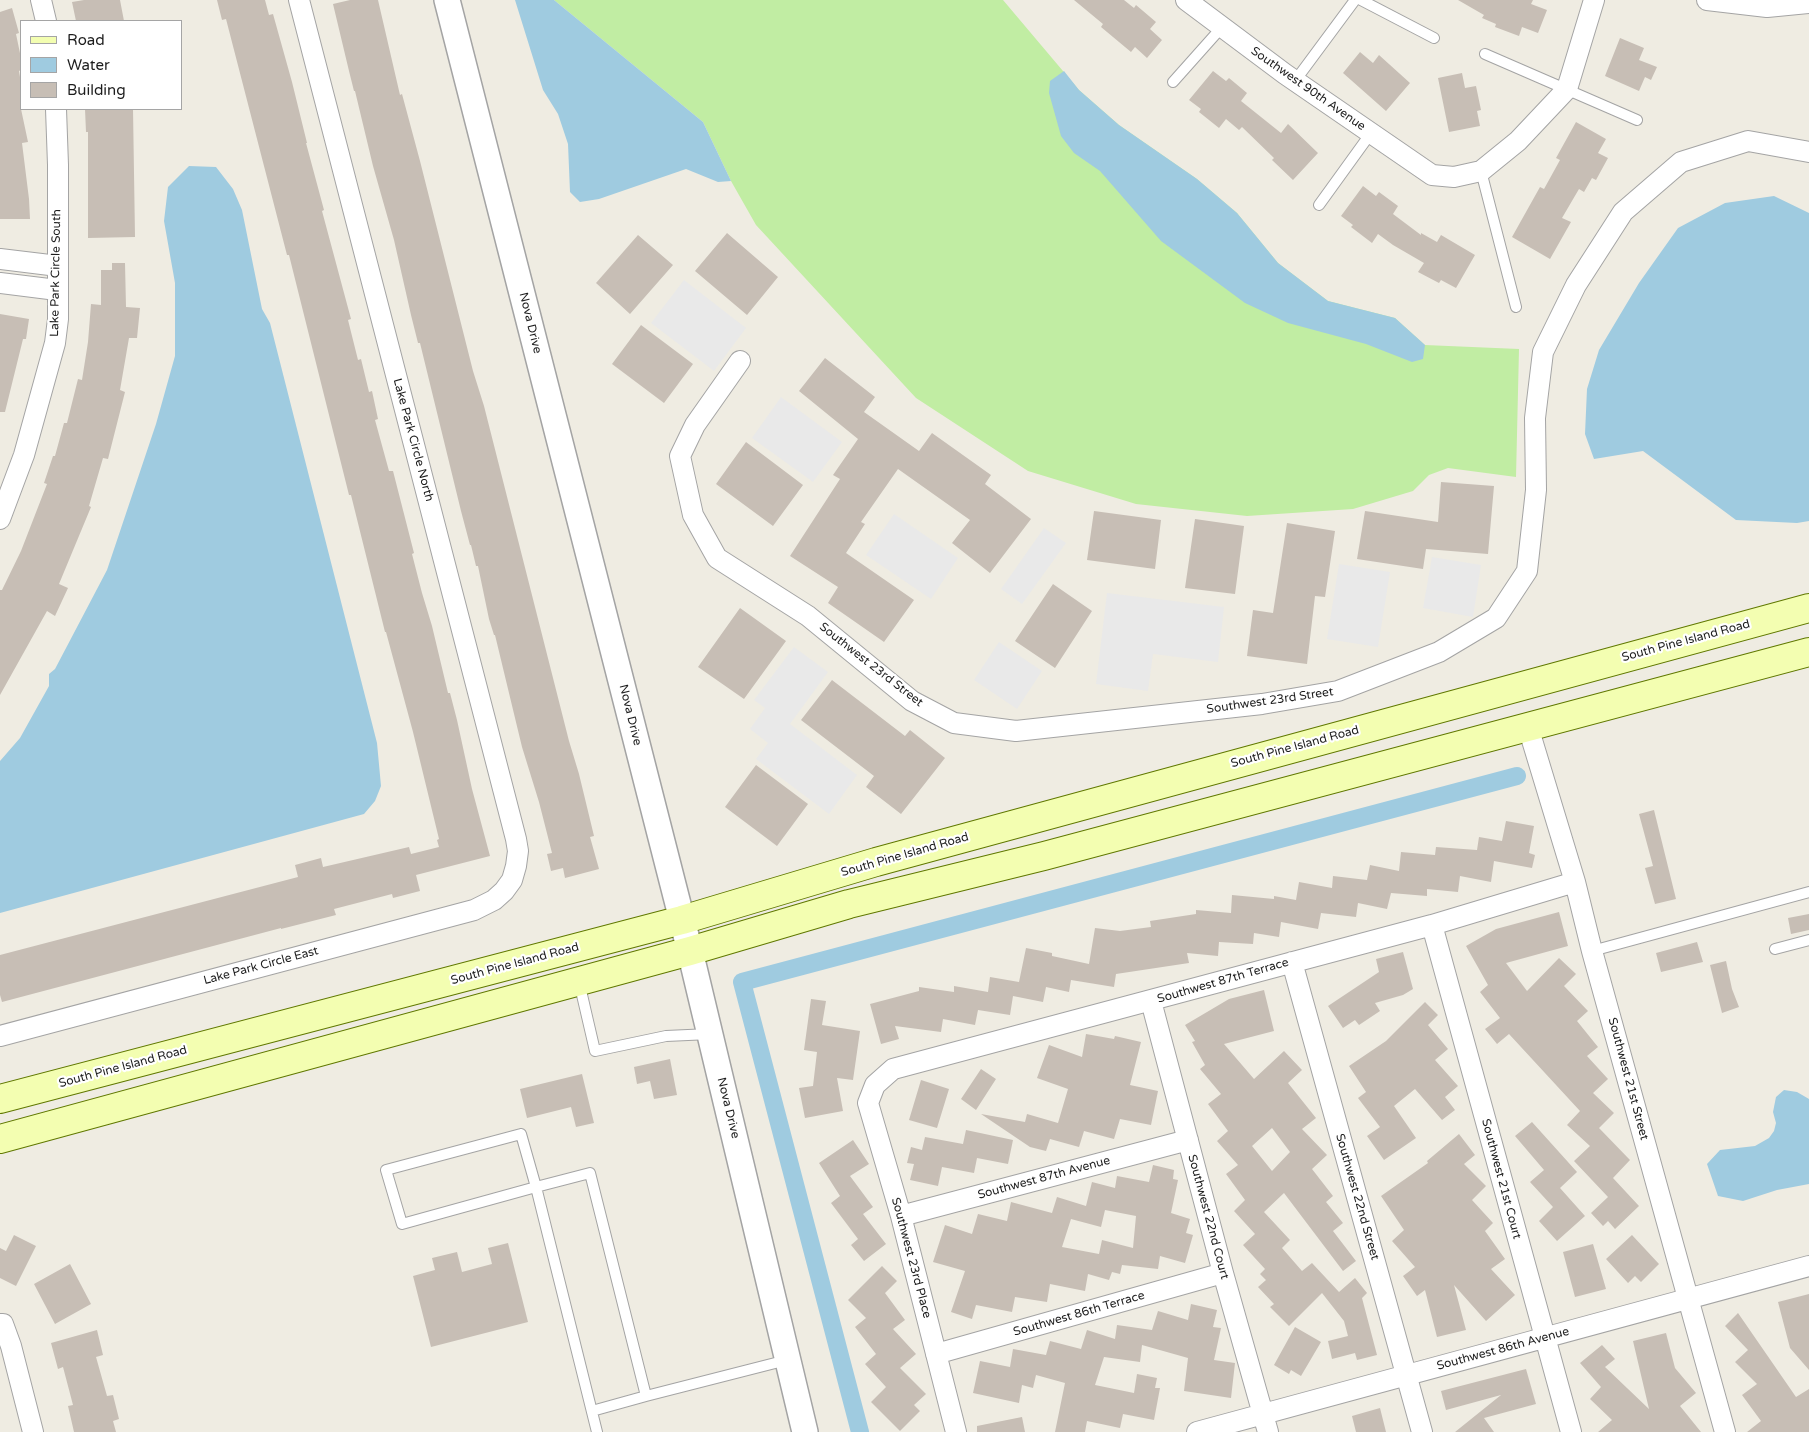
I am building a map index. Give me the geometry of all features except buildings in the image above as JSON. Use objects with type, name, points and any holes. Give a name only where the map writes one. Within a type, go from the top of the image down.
[{"type":"main road","name":"South Pine Island Road","points":[[0,1099],[682,920],[876,862],[1809,608]]},
{"type":"main road","points":[[0,1139],[579,982],[848,904],[1044,856],[1809,652]]},
{"type":"street","points":[[41,0],[46,20]]},
{"type":"street","name":"Lake Park Circle North","points":[[299,0],[516,839],[518,851],[512,880]]},
{"type":"street","name":"Nova Drive","points":[[447,0],[690,951],[805,1432]]},
{"type":"street","name":"Southwest 90th Avenue","points":[[1186,0],[1295,81],[1432,175],[1454,177],[1481,171]]},
{"type":"street","points":[[1481,171],[1518,141],[1567,90],[1594,0]]},
{"type":"street","points":[[1707,0],[1767,7],[1809,3]]},
{"type":"street","name":"Lake Park Circle South","points":[[0,519],[24,455],[55,343],[58,319],[56,110]]},
{"type":"street","name":"Southwest 23rd Street","points":[[740,361],[695,425],[680,456],[693,515],[717,558],[808,616],[912,701],[954,723],[1016,731],[1262,704],[1338,691],[1439,652],[1496,618],[1527,571],[1536,490],[1535,418],[1543,352],[1576,285],[1623,212],[1681,162],[1748,141],[1809,152]]},
{"type":"street","points":[[0,259],[58,266]]},
{"type":"street","points":[[0,284],[58,290]]},
{"type":"street","name":"Southwest 21st Street","points":[[1528,727],[1575,882],[1725,1432]]},
{"type":"street","name":"Lake Park Circle East","points":[[0,1036],[474,910],[494,900],[504,892],[512,880]]},
{"type":"street","name":"Southwest 87th Terrace","points":[[875,1084],[893,1069],[1432,925],[1575,882]]},
{"type":"street","name":"Southwest 21st Court","points":[[1432,925],[1571,1432]]},
{"type":"street","name":"Southwest 22nd Street","points":[[1292,962],[1422,1432]]},
{"type":"street","name":"Southwest 22nd Court","points":[[1151,1001],[1265,1423]]},
{"type":"street","name":"Southwest 23rd Place","points":[[875,1084],[868,1103],[901,1216],[956,1432]]},
{"type":"street","name":"Southwest 87th Avenue","points":[[901,1216],[1188,1140]]},
{"type":"street","name":"Southwest 86th Avenue","points":[[1197,1432],[1265,1423],[1407,1375],[1809,1266]]},
{"type":"street","name":"Southwest 86th Terrace","points":[[936,1354],[1223,1273]]},
{"type":"street","points":[[2,1324],[11,1346],[33,1432]]},
{"type":"lane","points":[[1295,81],[1355,0]]},
{"type":"lane","points":[[1361,0],[1434,38]]},
{"type":"lane","points":[[1173,82],[1222,27]]},
{"type":"lane","points":[[1485,54],[1637,120]]},
{"type":"lane","points":[[1319,205],[1371,133]]},
{"type":"lane","points":[[1481,171],[1516,307]]},
{"type":"lane","points":[[1592,950],[1809,892]]},
{"type":"lane","points":[[1775,949],[1809,940]]},
{"type":"lane","points":[[579,982],[595,1051],[666,1036],[710,1034]]},
{"type":"lane","points":[[597,1432],[536,1187],[521,1134],[386,1170],[402,1224],[536,1187],[590,1173],[646,1396]]},
{"type":"lane","points":[[592,1411],[788,1360]]},
{"type":"green space","points":[[554,0],[1003,0],[1079,90],[1119,125],[1197,179],[1237,213],[1278,263],[1328,301],[1395,318],[1425,345],[1519,349],[1516,477],[1448,468],[1429,475],[1413,491],[1353,509],[1247,516],[1136,504],[1028,471],[916,398],[756,225],[731,181],[703,122]]},
{"type":"shaded area","points":[[684,280],[746,328],[714,371],[651,323]]},
{"type":"shaded area","points":[[781,397],[842,442],[813,482],[752,438]]},
{"type":"shaded area","points":[[894,514],[958,558],[931,599],[866,555]]},
{"type":"shaded area","points":[[1044,528],[1066,543],[1022,604],[1001,589]]},
{"type":"shaded area","points":[[1432,557],[1481,565],[1473,617],[1423,608]]},
{"type":"shaded area","points":[[1339,564],[1390,572],[1378,647],[1327,639]]},
{"type":"shaded area","points":[[1107,593],[1224,607],[1218,662],[1153,654],[1148,691],[1096,684]]},
{"type":"shaded area","points":[[999,642],[1042,671],[1017,709],[974,680]]},
{"type":"shaded area","points":[[794,647],[828,672],[790,724],[857,775],[829,814],[756,759],[768,743],[750,729],[765,708],[754,700]]},
{"type":"water","points":[[515,0],[554,0],[703,122],[731,181],[718,182],[686,169],[599,199],[580,202],[570,192],[568,144],[558,114],[543,90]]},
{"type":"water","points":[[1064,71],[1079,90],[1119,125],[1197,179],[1237,213],[1278,263],[1328,301],[1395,318],[1425,345],[1423,359],[1412,362],[1366,344],[1288,323],[1245,303],[1161,241],[1100,171],[1074,153],[1061,136],[1049,93],[1050,81]]},
{"type":"water","points":[[189,166],[216,167],[233,189],[242,210],[262,309],[270,323],[377,743],[381,786],[375,801],[364,814],[0,913],[0,761],[20,738],[49,686],[49,674],[55,669],[107,570],[156,424],[175,356],[175,283],[164,221],[168,187]]},
{"type":"water","points":[[1774,196],[1809,213],[1809,521],[1797,523],[1736,520],[1643,451],[1594,459],[1585,434],[1587,389],[1599,350],[1639,283],[1678,228],[1725,203]]},
{"type":"water","points":[[1784,1090],[1797,1092],[1809,1099],[1809,1184],[1777,1190],[1743,1201],[1718,1196],[1707,1164],[1720,1150],[1755,1146],[1769,1138],[1774,1131],[1776,1123],[1773,1112],[1776,1097]]},
{"type":"waterway","points":[[860,1432],[742,982],[1517,776]]}]
